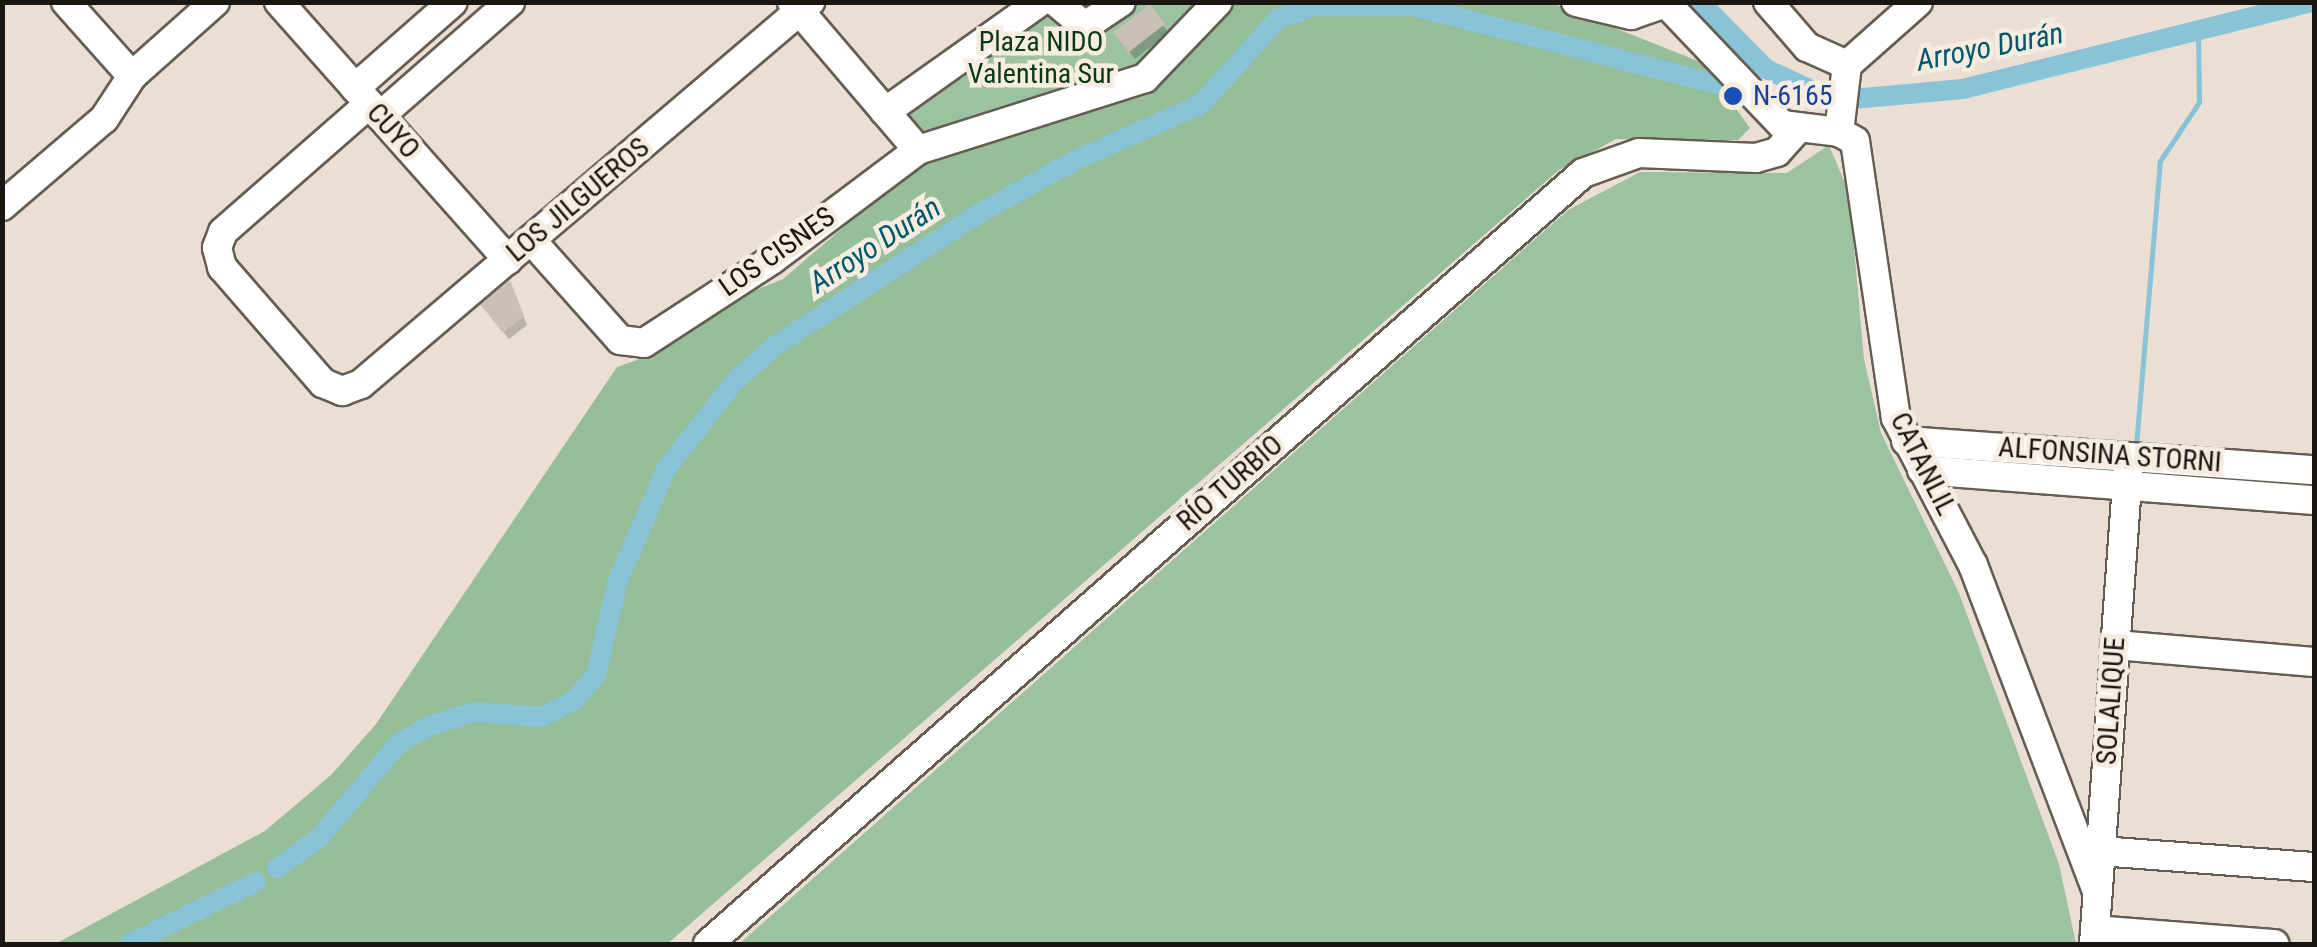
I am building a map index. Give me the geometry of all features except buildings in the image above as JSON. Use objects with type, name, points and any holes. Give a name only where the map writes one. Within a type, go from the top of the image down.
[{"type":"street","points":[[66,2],[132,76]]},
{"type":"street","points":[[2,206],[104,119],[132,76],[215,2]]},
{"type":"street","name":"CUYO","points":[[279,2],[508,260]]},
{"type":"street","points":[[368,103],[452,2]]},
{"type":"street","points":[[368,103],[510,2]]},
{"type":"street","points":[[885,112],[1040,2]]},
{"type":"street","points":[[1056,2],[1084,26],[1121,2]]},
{"type":"street","name":"LOS CISNES","points":[[531,240],[615,336],[631,344],[651,340],[773,259],[918,150],[1136,83],[1218,2]]},
{"type":"street","points":[[1576,2],[1630,15],[1665,3],[1757,104],[1796,131],[1839,132],[1847,66],[1918,2]]},
{"type":"street","points":[[1768,2],[1807,47],[1847,66]]},
{"type":"street","points":[[801,5],[918,150]]},
{"type":"street","name":"LOS JILGUEROS","points":[[368,103],[224,232],[217,248],[222,267],[328,387],[342,392],[361,384],[801,5]]},
{"type":"street","name":"RÍO TURBIO","points":[[708,944],[1583,173],[1639,153],[1756,158],[1777,152],[1796,131]]},
{"type":"street","name":"CATANLIL","points":[[1839,132],[1857,146],[1891,395],[1906,441],[1973,565],[2098,890]]},
{"type":"street","name":"ALFONSINA STORNI","points":[[1906,441],[2314,470]]},
{"type":"street","name":"SOLALIQUE","points":[[2094,938],[2129,457]]},
{"type":"street","name":"ALFONSINA STORNI","points":[[1922,470],[2314,500]]},
{"type":"street","points":[[2115,645],[2314,662]]},
{"type":"street","points":[[2100,852],[2314,867]]},
{"type":"street","points":[[2094,938],[2274,944]]},
{"type":"green space","name":"Plaza NIDO Valentina Sur","points":[[1133,3],[1206,3],[1137,72],[925,136],[911,130],[903,107],[1052,10],[1084,46]]},
{"type":"green space","points":[[1231,3],[1552,3],[1703,63],[1750,128],[1738,140],[1616,139],[1559,170],[667,944],[55,944],[265,831],[332,774],[376,724],[617,367],[657,353],[733,299],[783,279],[921,161],[1139,94]]},
{"type":"green space","points":[[1829,145],[1849,193],[1864,359],[1881,433],[1959,593],[2059,864],[2076,944],[739,944],[1568,210],[1640,172],[1787,173]]},
{"type":"waterway","points":[[1700,2],[1766,69],[1827,97]]},
{"type":"waterway","name":"Arroyo Durán","points":[[1853,99],[1963,89],[2311,2]]},
{"type":"waterway","name":"Arroyo Durán","points":[[277,868],[319,838],[399,743],[430,726],[474,712],[541,717],[576,699],[596,675],[617,583],[666,469],[735,381],[773,347],[978,214],[1074,161],[1201,104],[1278,19],[1314,6],[1413,6],[1716,84]]},
{"type":"waterway","points":[[2136,446],[2160,161],[2199,102],[2198,26]]},
{"type":"waterway","points":[[2144,472],[2314,485]]},
{"type":"waterway","name":"Arroyo Durán","points":[[129,944],[256,882]]},
{"type":"place","name":"N-6165","points":[[1733,96]]}]
